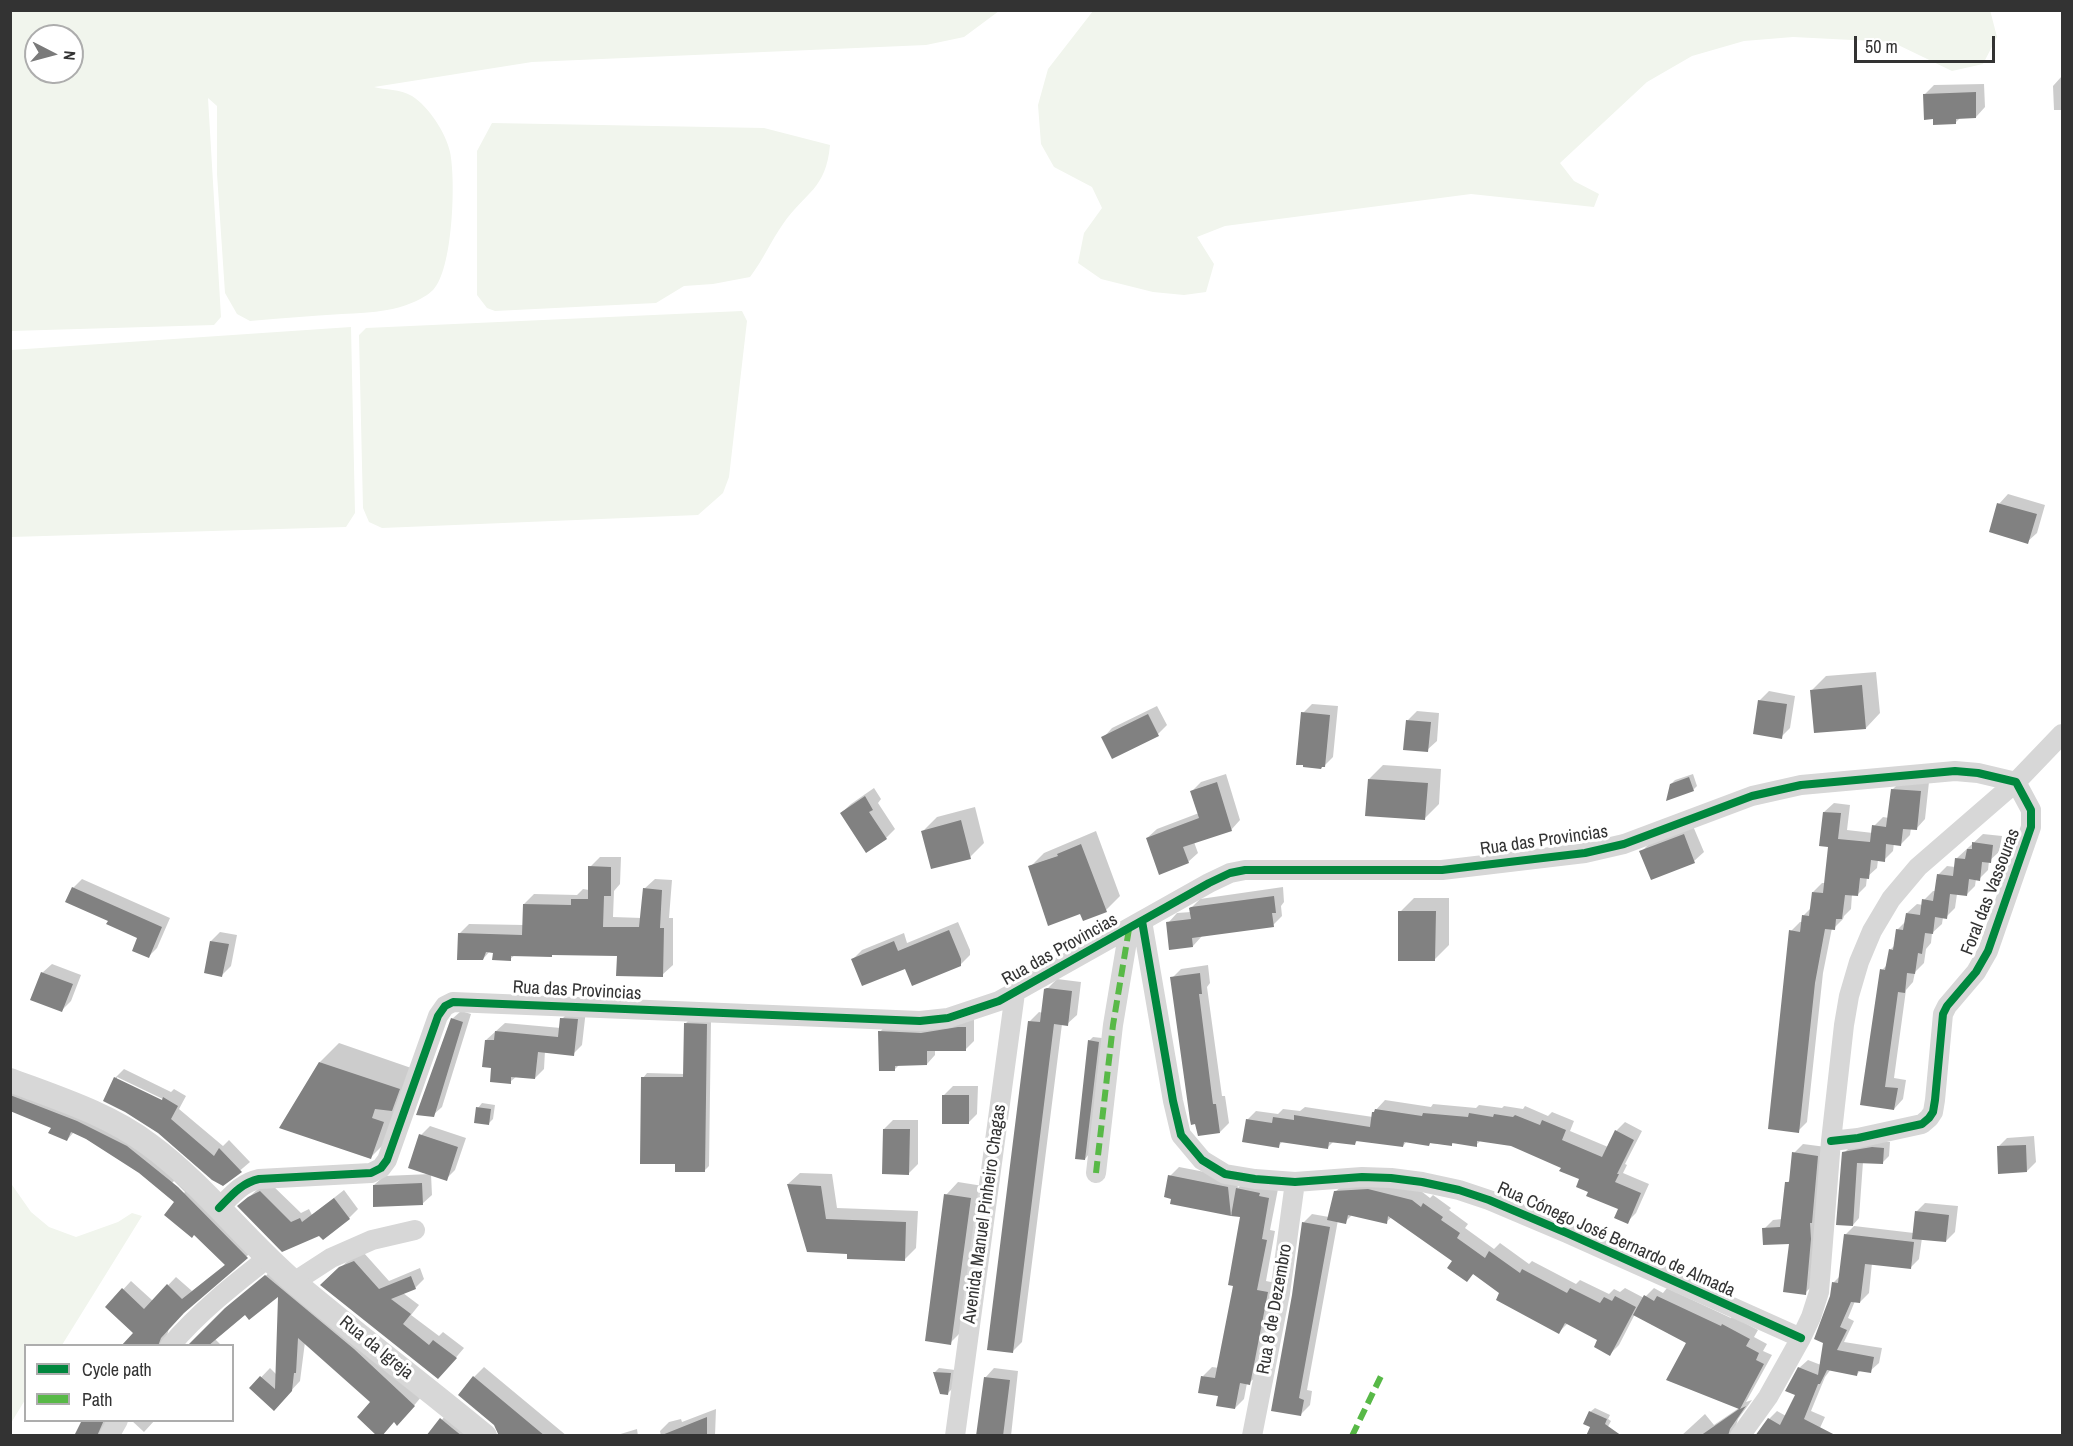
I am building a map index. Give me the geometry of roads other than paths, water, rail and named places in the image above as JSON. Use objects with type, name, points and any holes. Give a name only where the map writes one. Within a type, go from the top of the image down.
[{"type":"street","points":[[1740,1436],[1768,1397],[1801,1338],[1819,1292],[1831,1141],[1849,996],[1858,962],[1872,931],[1891,899],[1918,867],[2016,782],[2062,735]]},
{"type":"street","name":"Rua das Provincias","points":[[219,1208],[238,1188],[249,1181],[371,1173],[381,1168],[387,1160],[438,1016],[445,1006],[453,1002],[920,1021],[948,1018],[986,1007],[1015,993],[1230,873],[1245,870],[1442,870],[1584,853],[1624,844],[1752,796],[1801,784],[1954,771],[1978,773],[2016,782]]},
{"type":"street","name":"Foral das Vassouras","points":[[1831,1141],[1858,1138],[1922,1124],[1933,1112],[1943,1014],[1983,961],[2031,827],[2031,810],[2016,782]]},
{"type":"street","points":[[1096,1173],[1113,1025],[1136,925]]},
{"type":"street","name":"Rua Cónego José Bernardo de Almada","points":[[1136,925],[1181,1135],[1202,1160],[1225,1174],[1255,1179],[1295,1182],[1362,1177],[1391,1178],[1459,1190],[1489,1200],[1567,1233],[1801,1338]]},
{"type":"street","name":"Avenida Manuel Pinheiro Chagas","points":[[955,1436],[1015,993]]},
{"type":"street","name":"Rua da Igreja","points":[[10,1080],[91,1111],[151,1145],[174,1164],[294,1282],[485,1436]]},
{"type":"street","name":"Rua 8 de Dezembro","points":[[1252,1436],[1280,1293],[1295,1182]]},
{"type":"street","points":[[294,1282],[331,1258],[372,1240],[415,1230]]},
{"type":"street","points":[[172,1344],[190,1322],[269,1257]]},
{"type":"street","points":[[109,1436],[117,1422]]}]
